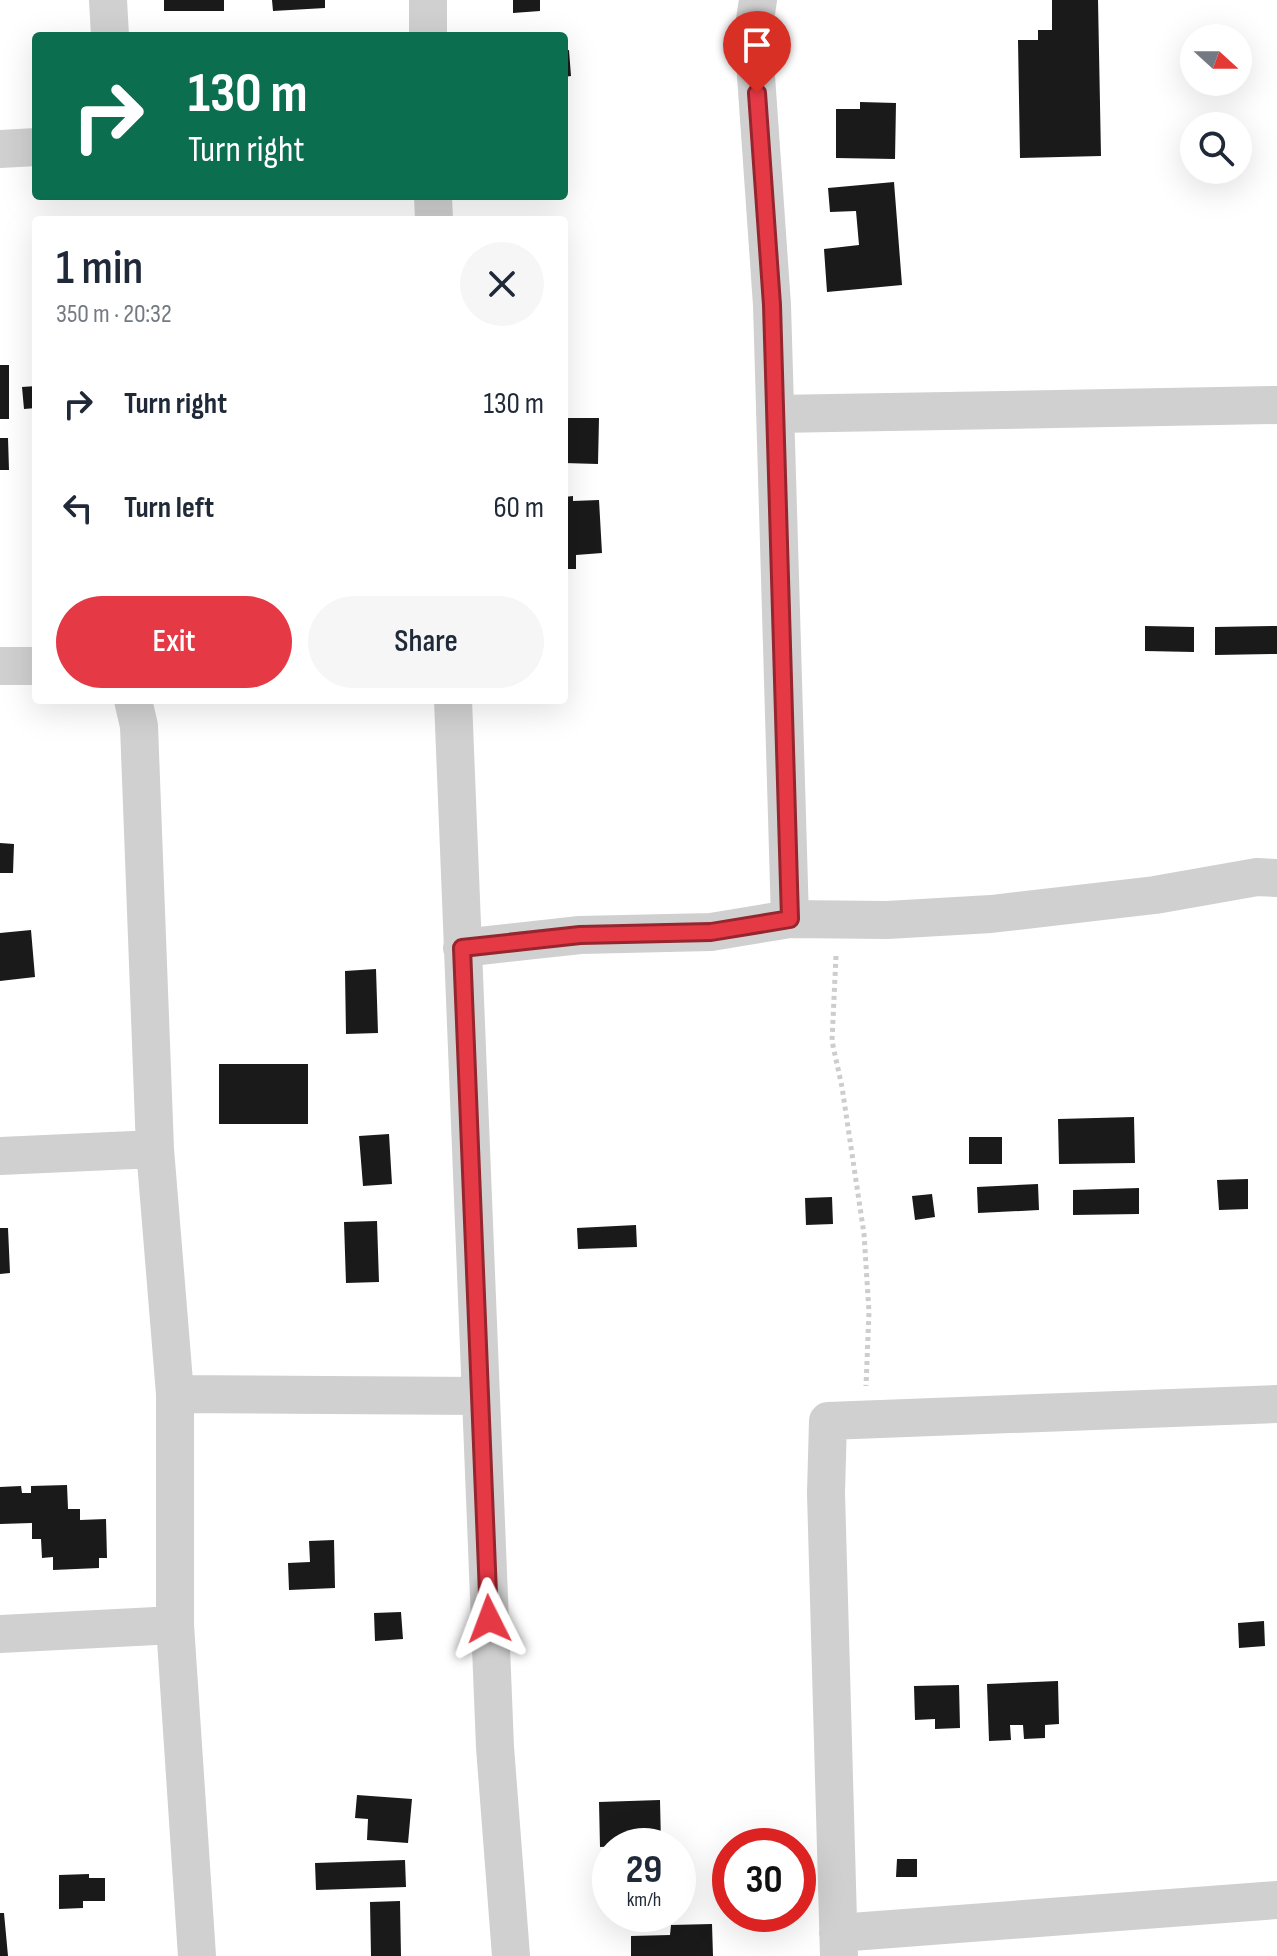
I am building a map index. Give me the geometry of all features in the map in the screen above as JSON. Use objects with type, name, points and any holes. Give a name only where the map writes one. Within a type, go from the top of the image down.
[{"type":"street","points":[[108,0],[110,32]]},
{"type":"street","points":[[428,0],[428,32]]},
{"type":"street","points":[[758,0],[753,33],[772,305],[790,919]]},
{"type":"street","points":[[0,149],[32,147]]},
{"type":"street","points":[[775,414],[1277,405]]},
{"type":"street","points":[[0,666],[32,666]]},
{"type":"street","points":[[134,704],[139,726],[155,1149],[175,1394],[175,1625],[197,1956]]},
{"type":"street","points":[[453,704],[495,1747],[511,1956]]},
{"type":"street","points":[[462,948],[580,935],[711,932],[790,919],[991,914],[1155,895],[1257,877],[1277,878]]},
{"type":"street","points":[[0,1156],[155,1149]]},
{"type":"street","points":[[175,1394],[479,1396]]},
{"type":"street","points":[[1277,1404],[828,1421],[826,1493],[838,1945],[1277,1900]]},
{"type":"street","points":[[0,1634],[175,1625]]},
{"type":"path","points":[[834,919],[837,982],[832,1041],[864,1234],[869,1312],[864,1419]]},
{"type":"building","points":[[164,0],[224,0],[224,11],[164,11]]},
{"type":"building","points":[[272,0],[325,0],[325,8],[273,11]]},
{"type":"building","points":[[513,0],[540,0],[540,11],[513,13]]},
{"type":"building","points":[[1052,0],[1098,0],[1101,156],[1020,158],[1018,40],[1038,40],[1038,30],[1052,30]]},
{"type":"building","points":[[568,50],[571,76],[568,76]]},
{"type":"building","points":[[860,102],[896,103],[895,159],[836,158],[836,109],[860,109]]},
{"type":"building","points":[[894,182],[902,285],[827,292],[824,249],[859,245],[856,211],[830,212],[828,188]]},
{"type":"building","points":[[0,365],[9,365],[9,419],[0,419]]},
{"type":"building","points":[[32,386],[32,408],[24,409],[22,387]]},
{"type":"building","points":[[568,418],[599,418],[598,464],[568,463]]},
{"type":"building","points":[[0,438],[8,438],[9,470],[0,470]]},
{"type":"building","points":[[573,496],[573,501],[599,500],[602,553],[576,555],[576,569],[568,569],[568,497]]},
{"type":"building","points":[[1145,626],[1194,627],[1194,652],[1145,651]]},
{"type":"building","points":[[1277,626],[1277,654],[1215,655],[1215,627]]},
{"type":"building","points":[[0,843],[14,844],[13,873],[0,873]]},
{"type":"building","points":[[31,930],[35,977],[0,981],[0,933]]},
{"type":"building","points":[[376,969],[378,1033],[346,1034],[345,971]]},
{"type":"building","points":[[219,1064],[308,1064],[308,1124],[219,1124]]},
{"type":"building","points":[[1134,1117],[1135,1163],[1059,1164],[1058,1119]]},
{"type":"building","points":[[389,1134],[392,1184],[363,1186],[359,1136]]},
{"type":"building","points":[[969,1137],[1002,1137],[1002,1164],[969,1164]]},
{"type":"building","points":[[1248,1179],[1248,1209],[1219,1210],[1217,1180]]},
{"type":"building","points":[[1038,1184],[1039,1210],[978,1213],[977,1187]]},
{"type":"building","points":[[1139,1188],[1139,1214],[1073,1215],[1073,1190]]},
{"type":"building","points":[[932,1194],[935,1217],[915,1220],[912,1196]]},
{"type":"building","points":[[832,1197],[833,1224],[806,1225],[805,1198]]},
{"type":"building","points":[[377,1221],[379,1282],[346,1283],[344,1222]]},
{"type":"building","points":[[636,1225],[637,1247],[578,1249],[577,1228]]},
{"type":"building","points":[[0,1228],[8,1228],[10,1273],[0,1274]]},
{"type":"building","points":[[67,1485],[68,1509],[80,1509],[80,1520],[106,1519],[107,1558],[99,1558],[99,1568],[53,1570],[53,1557],[42,1558],[41,1539],[32,1539],[32,1523],[0,1524],[0,1487],[21,1486],[22,1493],[31,1493],[31,1486]]},
{"type":"building","points":[[334,1540],[335,1588],[289,1590],[288,1563],[310,1562],[309,1541]]},
{"type":"building","points":[[401,1612],[403,1639],[375,1641],[374,1613]]},
{"type":"building","points":[[1264,1621],[1265,1646],[1239,1648],[1238,1623]]},
{"type":"building","points":[[1058,1681],[1059,1724],[1045,1725],[1045,1738],[1024,1739],[1023,1725],[1010,1725],[1011,1740],[989,1741],[987,1684]]},
{"type":"building","points":[[959,1685],[960,1728],[935,1729],[935,1719],[915,1720],[914,1686]]},
{"type":"building","points":[[357,1795],[412,1799],[408,1843],[367,1840],[368,1819],[355,1818]]},
{"type":"building","points":[[660,1800],[661,1828],[600,1828],[599,1802]]},
{"type":"building","points":[[897,1859],[917,1859],[917,1877],[896,1877]]},
{"type":"building","points":[[405,1860],[406,1887],[316,1890],[315,1863]]},
{"type":"building","points":[[89,1874],[89,1878],[105,1878],[105,1901],[83,1901],[83,1908],[59,1909],[59,1875]]},
{"type":"building","points":[[400,1901],[401,1956],[371,1956],[370,1902]]},
{"type":"building","points":[[0,1913],[4,1913],[8,1956],[0,1956]]},
{"type":"building","points":[[696,1924],[712,1924],[713,1956],[631,1956],[631,1936],[696,1932]]},
{"type":"route","points":[[489,1619],[462,948],[580,935],[711,932],[790,919],[772,305],[757,93]]}]
